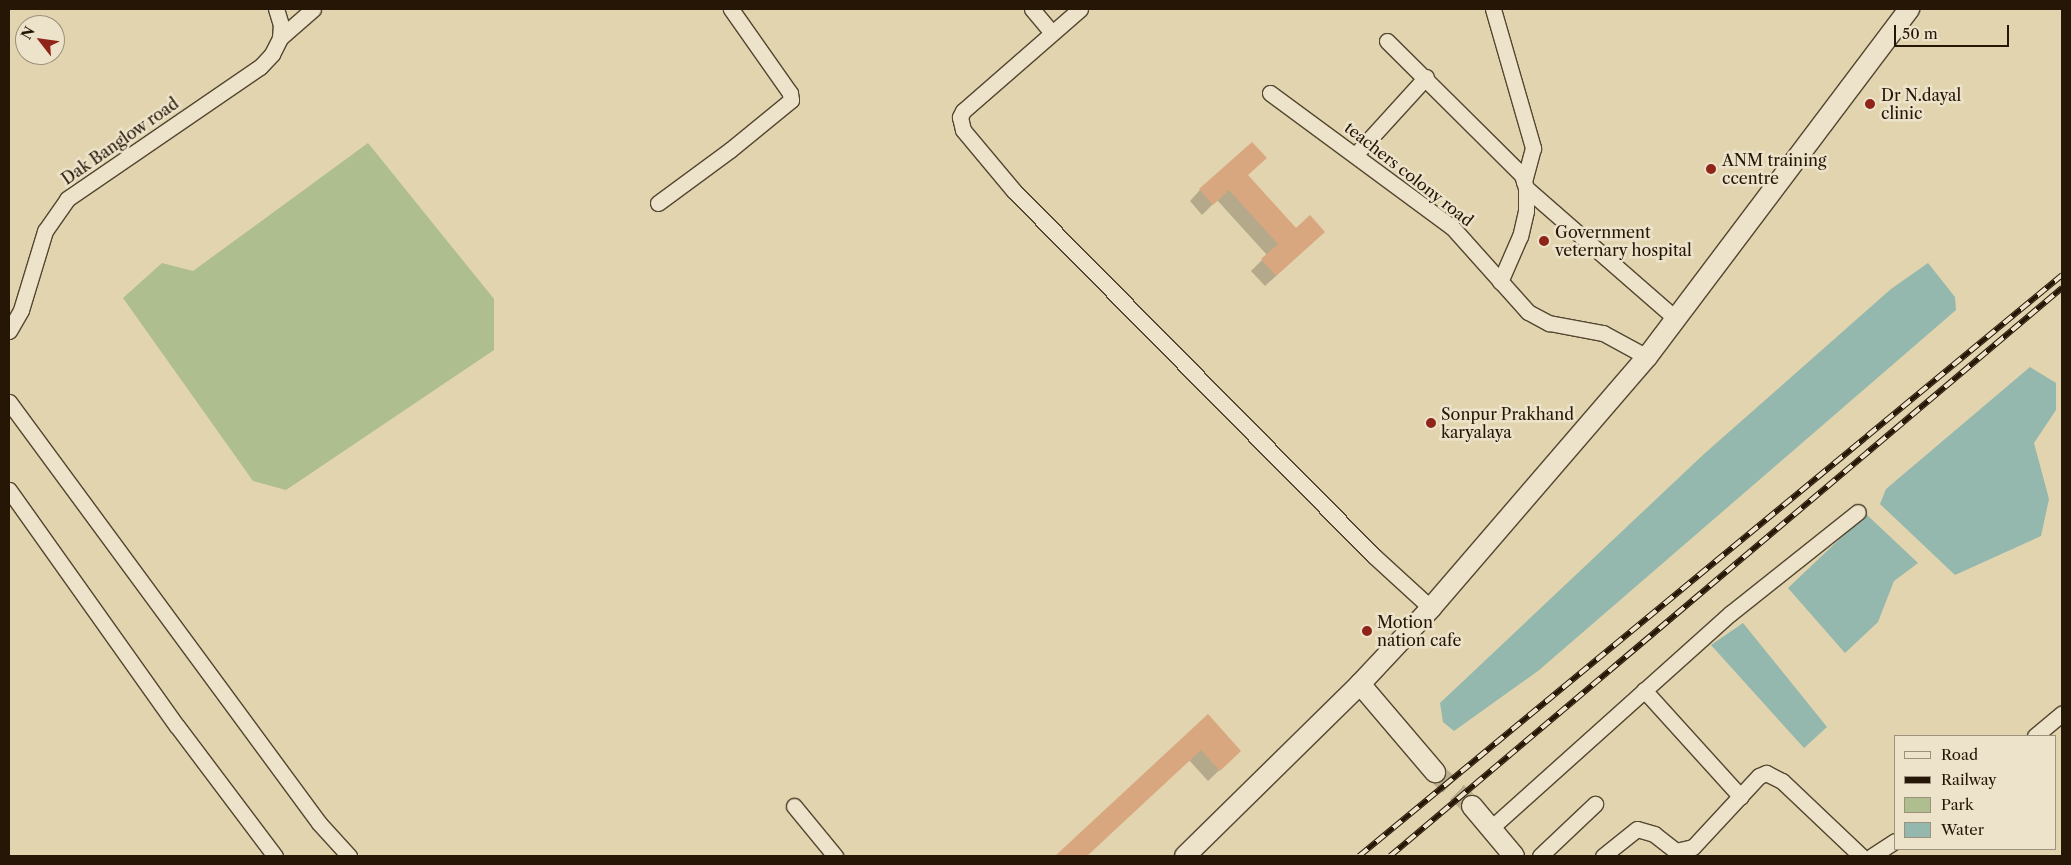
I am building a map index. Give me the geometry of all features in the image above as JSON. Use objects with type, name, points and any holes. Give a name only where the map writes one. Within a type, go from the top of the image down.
[{"type":"main road","points":[[1185,856],[1360,684],[1431,608],[1647,357],[1909,9]]},
{"type":"main road","points":[[1360,684],[1435,772]]},
{"type":"main road","points":[[1472,806],[1514,856]]},
{"type":"street","points":[[276,9],[281,24],[280,38]]},
{"type":"street","name":"Dak Banglow road","points":[[9,331],[21,310],[45,231],[67,199],[260,67],[272,54],[280,38],[313,9]]},
{"type":"street","points":[[658,203],[730,150],[791,100],[790,93],[731,9]]},
{"type":"street","points":[[1032,9],[1052,33]]},
{"type":"street","points":[[1080,9],[963,111],[960,117],[963,130],[1021,198],[1374,556],[1431,608]]},
{"type":"street","points":[[1493,9],[1533,148],[1525,185],[1526,211],[1520,236],[1500,282]]},
{"type":"street","points":[[1387,41],[1426,77],[1517,168],[1525,185],[1676,319]]},
{"type":"street","points":[[1356,154],[1426,77]]},
{"type":"street","name":"teachers colony road","points":[[1270,93],[1356,154],[1452,227],[1528,312],[1549,323],[1603,333],[1647,357]]},
{"type":"street","points":[[9,402],[319,823],[349,856]]},
{"type":"street","points":[[9,490],[177,726],[275,856]]},
{"type":"street","points":[[1491,828],[1731,613],[1858,512]]},
{"type":"street","points":[[1644,690],[1740,797]]},
{"type":"street","points":[[2036,735],[2062,713]]},
{"type":"street","points":[[1603,856],[1637,829],[1654,834],[1670,849],[1684,851],[1702,840],[1759,776],[1766,773],[1774,775],[1861,856]]},
{"type":"street","points":[[1540,856],[1595,804]]},
{"type":"street","points":[[794,806],[836,856]]},
{"type":"street","points":[[1872,856],[1894,842]]},
{"type":"green space","points":[[368,143],[494,299],[494,350],[286,490],[253,481],[123,298],[162,263],[193,271]]},
{"type":"water","points":[[1928,263],[1955,297],[1956,310],[1538,671],[1454,731],[1443,722],[1440,703],[1704,454],[1891,289]]},
{"type":"water","points":[[2030,367],[2056,383],[2056,410],[2034,443],[2049,499],[2041,536],[1955,575],[1880,504],[1886,489]]},
{"type":"water","points":[[1866,514],[1918,563],[1894,581],[1878,622],[1845,653],[1788,588]]},
{"type":"water","points":[[1743,623],[1827,727],[1804,748],[1711,645]]},
{"type":"building","points":[[1252,142],[1267,158],[1248,175],[1296,228],[1310,215],[1325,232],[1276,276],[1261,259],[1278,244],[1229,190],[1213,205],[1199,189]]},
{"type":"building","points":[[1208,714],[1241,751],[1220,771],[1201,750],[1087,856],[1055,856]]},
{"type":"tunnel","points":[[1435,772],[1472,806]]},
{"type":"railway","points":[[1359,856],[2062,275]]},
{"type":"railway","points":[[1390,856],[2062,288]]},
{"type":"place","name":"Dr N.dayal clinic","points":[[1870,104]]},
{"type":"place","name":"ANM training ccentre","points":[[1711,169]]},
{"type":"place","name":"Government veternary hospital","points":[[1544,241]]},
{"type":"place","name":"Sonpur Prakhand karyalaya","points":[[1431,423]]},
{"type":"place","name":"Motion nation cafe","points":[[1367,631]]}]
